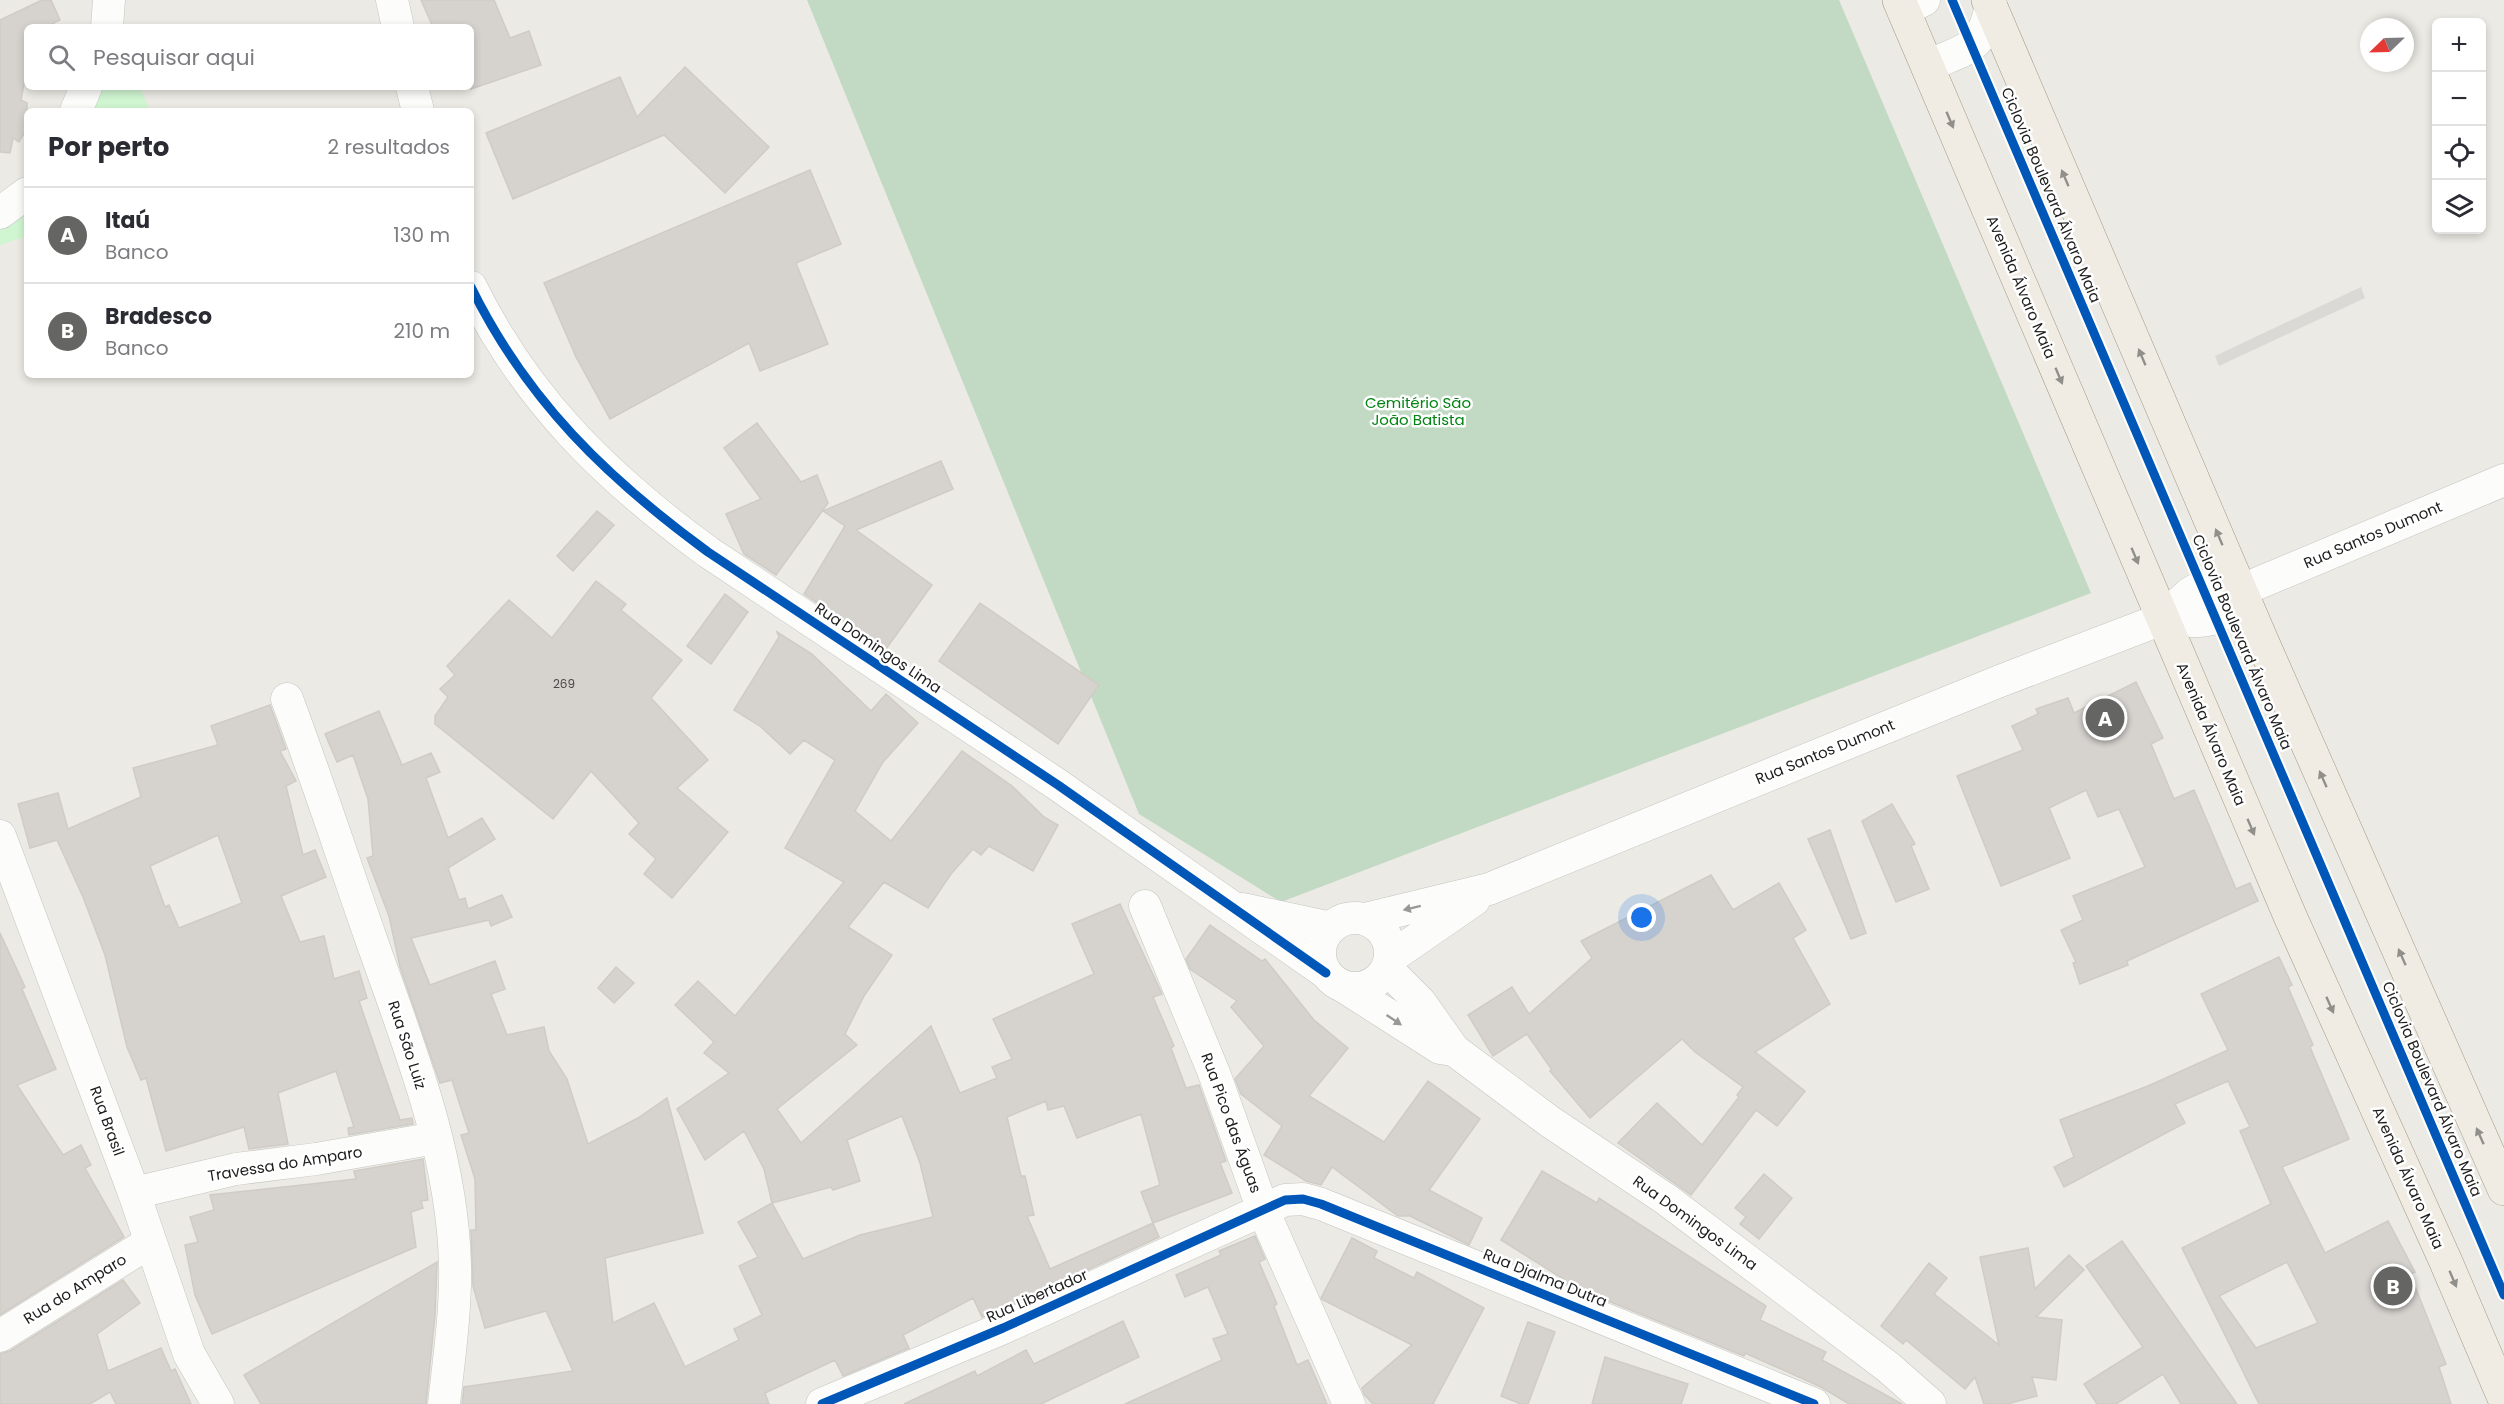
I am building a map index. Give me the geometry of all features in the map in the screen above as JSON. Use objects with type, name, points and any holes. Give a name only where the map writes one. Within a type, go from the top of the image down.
[{"type":"main road","points":[[1991,1],[2242,590],[2504,1189]]},
{"type":"main road","name":"Avenida Álvaro Maia","points":[[1909,3],[1927,66],[2162,618],[2290,916],[2446,1262],[2504,1398]]},
{"type":"street","points":[[107,24],[109,0]]},
{"type":"street","points":[[392,0],[397,24]]},
{"type":"street","points":[[1927,66],[1974,44],[1983,36],[1991,1]]},
{"type":"street","points":[[77,108],[85,90]]},
{"type":"street","points":[[413,90],[417,108]]},
{"type":"street","points":[[0,213],[24,195]]},
{"type":"street","name":"Rua Domingos Lima","points":[[474,293],[486,318],[524,377],[553,416],[598,464],[649,509],[708,552],[1095,811],[1227,906],[1336,980],[1440,1048],[1454,1050]]},
{"type":"street","name":"Rua Santos Dumont","points":[[1365,920],[1489,889],[2000,681],[2162,618],[2189,594],[2202,586],[2220,583],[2242,590],[2504,480]]},
{"type":"street","name":"Rua São Luiz","points":[[287,699],[413,1057],[436,1138],[448,1203],[455,1263],[452,1328],[444,1404]]},
{"type":"street","name":"Rua Brasil","points":[[0,836],[134,1193],[189,1354],[206,1388],[218,1404]]},
{"type":"street","name":"Rua Santos Dumont","points":[[1389,963],[1489,889]]},
{"type":"street","name":"Rua Pico das Águas","points":[[1145,906],[1214,1073],[1263,1210],[1349,1404]]},
{"type":"street","name":"Rua Domingos Lima","points":[[1227,906],[1331,928]]},
{"type":"street","points":[[1353,918],[1365,920],[1376,925],[1385,934],[1389,963],[1380,979],[1370,986],[1336,980],[1321,962],[1320,949],[1331,928],[1353,918]]},
{"type":"street","name":"Rua Domingos Lima","points":[[1389,963],[1454,1050],[1549,1121],[1667,1200],[1888,1367],[1930,1404]]},
{"type":"street","name":"Travessa do Amparo","points":[[134,1193],[236,1169],[316,1159],[436,1138]]},
{"type":"street","name":"Rua Djalma Dutra","points":[[1263,1210],[1285,1200],[1303,1199],[1321,1204],[1814,1404]]},
{"type":"street","name":"Rua Libertador","points":[[822,1404],[1003,1328],[1263,1210]]},
{"type":"street","name":"Rua do Amparo","points":[[0,1335],[150,1242]]},
{"type":"shaded area","points":[[2361,287],[2365,298],[2219,366],[2215,356]]},
{"type":"green space","name":"Cemitério São João Batista","points":[[807,0],[1839,0],[2091,593],[1281,902],[1139,814]]},
{"type":"green space","points":[[99,90],[141,90],[149,108],[91,108]]},
{"type":"green space","points":[[24,204],[24,237],[0,245],[0,220]]},
{"type":"building","points":[[42,0],[51,0],[60,20],[52,24],[24,24],[24,84],[21,100],[27,103],[27,108],[24,108],[24,133],[19,142],[13,138],[10,153],[0,152],[0,20]]},
{"type":"building","points":[[421,0],[494,0],[510,38],[529,31],[541,65],[474,88],[474,24],[432,24]]},
{"type":"building","points":[[685,67],[769,147],[725,193],[664,135],[513,199],[486,133],[620,77],[637,117]]},
{"type":"building","points":[[810,170],[841,244],[796,263],[828,344],[760,371],[749,343],[610,419],[576,357],[544,283]]},
{"type":"building","points":[[757,423],[801,482],[817,475],[828,503],[776,575],[744,554],[726,514],[761,499],[724,448]]},
{"type":"building","points":[[941,461],[953,489],[856,530],[932,585],[886,649],[804,594],[845,526],[823,511]]},
{"type":"building","points":[[597,511],[614,525],[573,571],[557,556]]},
{"type":"building","points":[[596,581],[626,604],[621,610],[682,660],[651,698],[708,760],[677,788],[728,832],[672,898],[644,874],[656,859],[629,834],[639,823],[591,771],[553,819],[435,724],[435,716],[448,697],[440,689],[455,675],[447,666],[509,600],[552,638]]},
{"type":"building","points":[[725,594],[748,612],[711,664],[687,646]]},
{"type":"building","points":[[980,603],[1099,685],[1058,744],[939,661]]},
{"type":"building","points":[[777,632],[812,654],[871,711],[886,694],[918,723],[883,762],[855,811],[891,841],[962,751],[1012,786],[1044,817],[1058,825],[1033,871],[989,846],[981,855],[973,849],[951,874],[928,908],[884,882],[848,927],[892,955],[864,996],[845,1034],[857,1045],[777,1109],[801,1143],[931,1026],[960,1093],[997,1078],[992,1067],[1012,1059],[993,1019],[1094,974],[1072,924],[1120,904],[1162,994],[1153,997],[1174,1046],[1171,1048],[1186,1088],[1199,1085],[1226,1161],[1220,1163],[1232,1193],[1153,1223],[1159,1237],[996,1312],[982,1317],[973,1298],[903,1335],[909,1348],[843,1376],[835,1360],[765,1393],[769,1404],[462,1404],[464,1387],[573,1371],[546,1311],[485,1328],[473,1286],[471,1230],[476,1230],[475,1179],[461,1135],[469,1133],[452,1080],[440,1083],[400,967],[389,916],[367,858],[373,856],[368,799],[353,755],[337,762],[325,734],[379,711],[402,765],[431,753],[440,772],[426,778],[448,838],[482,818],[495,839],[448,868],[459,900],[465,898],[468,909],[502,895],[512,917],[491,926],[489,920],[411,938],[430,985],[495,961],[505,989],[491,994],[507,1035],[544,1027],[549,1051],[567,1079],[588,1144],[638,1118],[667,1098],[703,1233],[605,1258],[613,1323],[654,1303],[685,1367],[739,1340],[734,1329],[762,1315],[739,1266],[758,1257],[738,1222],[772,1203],[764,1169],[744,1131],[705,1160],[677,1109],[729,1073],[704,1053],[714,1042],[675,1005],[698,981],[735,1016],[844,882],[785,848],[835,760],[804,740],[790,754],[760,726],[734,710],[779,637]],"holes":[[[1046,1101],[1048,1110],[1064,1106],[1077,1138],[1141,1114],[1160,1185],[1141,1192],[1153,1223],[1050,1269],[1027,1216],[1034,1215],[1025,1176],[1021,1176],[1007,1117]],[[902,1116],[920,1163],[933,1217],[860,1235],[803,1259],[772,1203],[831,1187],[833,1190],[860,1181],[847,1140]]]},
{"type":"building","points":[[2136,682],[2163,738],[2151,744],[2174,799],[2194,790],[2236,889],[2250,883],[2258,901],[2127,961],[2128,965],[2080,984],[2073,963],[2076,962],[2061,930],[2083,920],[2073,896],[2145,867],[2119,809],[2098,817],[2086,790],[2049,808],[2070,858],[2001,886],[1957,776],[2023,750],[2012,726],[2038,714],[2036,709],[2068,698],[2074,713]]},
{"type":"building","points":[[270,705],[286,749],[280,751],[296,781],[286,786],[303,855],[315,850],[326,877],[281,896],[300,942],[324,936],[334,979],[359,971],[367,998],[359,1001],[400,1120],[412,1118],[413,1124],[349,1135],[348,1128],[354,1127],[336,1071],[278,1093],[288,1144],[249,1149],[244,1127],[166,1151],[146,1078],[141,1080],[127,1047],[105,955],[83,897],[57,840],[30,848],[18,804],[58,793],[68,829],[141,797],[133,768],[218,745],[211,726]],"holes":[[[218,835],[242,903],[179,928],[169,905],[165,907],[150,866]]]},
{"type":"building","points":[[1892,804],[1915,844],[1911,846],[1929,889],[1896,902],[1862,821]]},
{"type":"building","points":[[1830,830],[1866,933],[1851,939],[1808,839]]},
{"type":"building","points":[[1711,875],[1733,910],[1779,883],[1806,930],[1793,938],[1830,1004],[1755,1052],[1805,1091],[1777,1126],[1756,1110],[1691,1195],[1618,1143],[1657,1103],[1702,1145],[1739,1097],[1737,1095],[1743,1087],[1695,1052],[1682,1039],[1590,1118],[1550,1071],[1552,1070],[1527,1034],[1493,1056],[1468,1015],[1512,987],[1529,1014],[1592,958],[1581,941]]},
{"type":"building","points":[[1210,925],[1262,961],[1265,959],[1314,1020],[1348,1048],[1309,1096],[1384,1142],[1428,1081],[1480,1119],[1429,1190],[1482,1218],[1469,1245],[1410,1216],[1398,1216],[1332,1167],[1321,1185],[1306,1181],[1264,1155],[1282,1126],[1241,1094],[1235,1079],[1264,1046],[1231,1007],[1237,1001],[1190,969],[1186,959]]},
{"type":"building","points":[[0,933],[25,987],[22,989],[56,1069],[17,1085],[63,1155],[81,1145],[91,1165],[85,1168],[124,1237],[0,1315]]},
{"type":"building","points":[[2279,957],[2292,985],[2288,987],[2313,1045],[2310,1047],[2349,1139],[2282,1167],[2325,1253],[2388,1221],[2415,1272],[2410,1274],[2446,1364],[2439,1367],[2451,1404],[2259,1404],[2182,1248],[2271,1204],[2240,1131],[2250,1127],[2228,1081],[2175,1104],[2185,1123],[2064,1187],[2054,1167],[2074,1157],[2060,1120],[2148,1086],[2228,1050],[2201,994]],"holes":[[[2287,1262],[2318,1323],[2256,1348],[2219,1296]]]},
{"type":"building","points":[[616,967],[634,983],[614,1003],[598,988]]},
{"type":"building","points":[[423,1159],[428,1200],[421,1201],[423,1208],[411,1212],[416,1247],[212,1334],[195,1295],[185,1245],[198,1242],[190,1217],[214,1210],[210,1195],[356,1179],[354,1171]]},
{"type":"building","points":[[1542,1171],[1597,1203],[1599,1198],[1766,1306],[1760,1320],[1826,1352],[1822,1360],[1902,1404],[1849,1404],[1821,1387],[1745,1353],[1744,1356],[1564,1283],[1565,1280],[1501,1240]]},
{"type":"building","points":[[1764,1174],[1792,1198],[1759,1239],[1740,1224],[1746,1217],[1735,1208]]},
{"type":"building","points":[[1255,1236],[1265,1259],[1259,1262],[1277,1304],[1274,1306],[1297,1365],[1308,1360],[1327,1404],[1125,1404],[1222,1360],[1213,1339],[1228,1334],[1208,1287],[1185,1297],[1176,1275],[1221,1255],[1219,1251]]},
{"type":"building","points":[[1352,1238],[1377,1251],[1374,1258],[1414,1278],[1417,1272],[1484,1308],[1433,1404],[1373,1404],[1364,1394],[1362,1388],[1412,1345],[1321,1298]]},
{"type":"building","points":[[2122,1241],[2237,1404],[2181,1404],[2163,1374],[2116,1404],[2097,1404],[2084,1384],[2143,1347],[2086,1266]]},
{"type":"building","points":[[2028,1248],[2035,1289],[2069,1255],[2084,1270],[2036,1317],[2062,1320],[2056,1380],[2032,1377],[2037,1396],[2007,1404],[1984,1404],[1975,1377],[1965,1389],[1906,1340],[1903,1344],[1881,1326],[1929,1263],[1947,1278],[1934,1294],[1999,1345],[1980,1257]]},
{"type":"building","points":[[437,1262],[435,1315],[426,1404],[261,1404],[244,1375]]},
{"type":"building","points":[[123,1280],[140,1303],[97,1334],[108,1371],[161,1348],[171,1371],[175,1369],[191,1404],[116,1404],[110,1392],[90,1404],[0,1404],[0,1354],[10,1351]]},
{"type":"building","points":[[1123,1321],[1139,1357],[1041,1404],[904,1404],[975,1371],[977,1376],[1026,1350],[1034,1364]]},
{"type":"building","points":[[1528,1322],[1555,1332],[1528,1404],[1521,1404],[1501,1396]]},
{"type":"building","points":[[1605,1357],[1688,1384],[1681,1404],[1592,1404]]},
{"type":"cycle path","name":"Ciclovia Boulevard Álvaro Maia","points":[[1952,0],[2504,1295]]},
{"type":"cycle path","points":[[474,293],[517,366],[544,401],[603,466],[671,524],[708,552],[1058,785],[1326,973]]},
{"type":"cycle path","points":[[822,1404],[1003,1328],[1285,1200],[1303,1199],[1321,1204],[1814,1404]]},
{"type":"place","name":"Itaú","points":[[2105,718]]},
{"type":"place","name":"Bradesco","points":[[2393,1286]]}]
